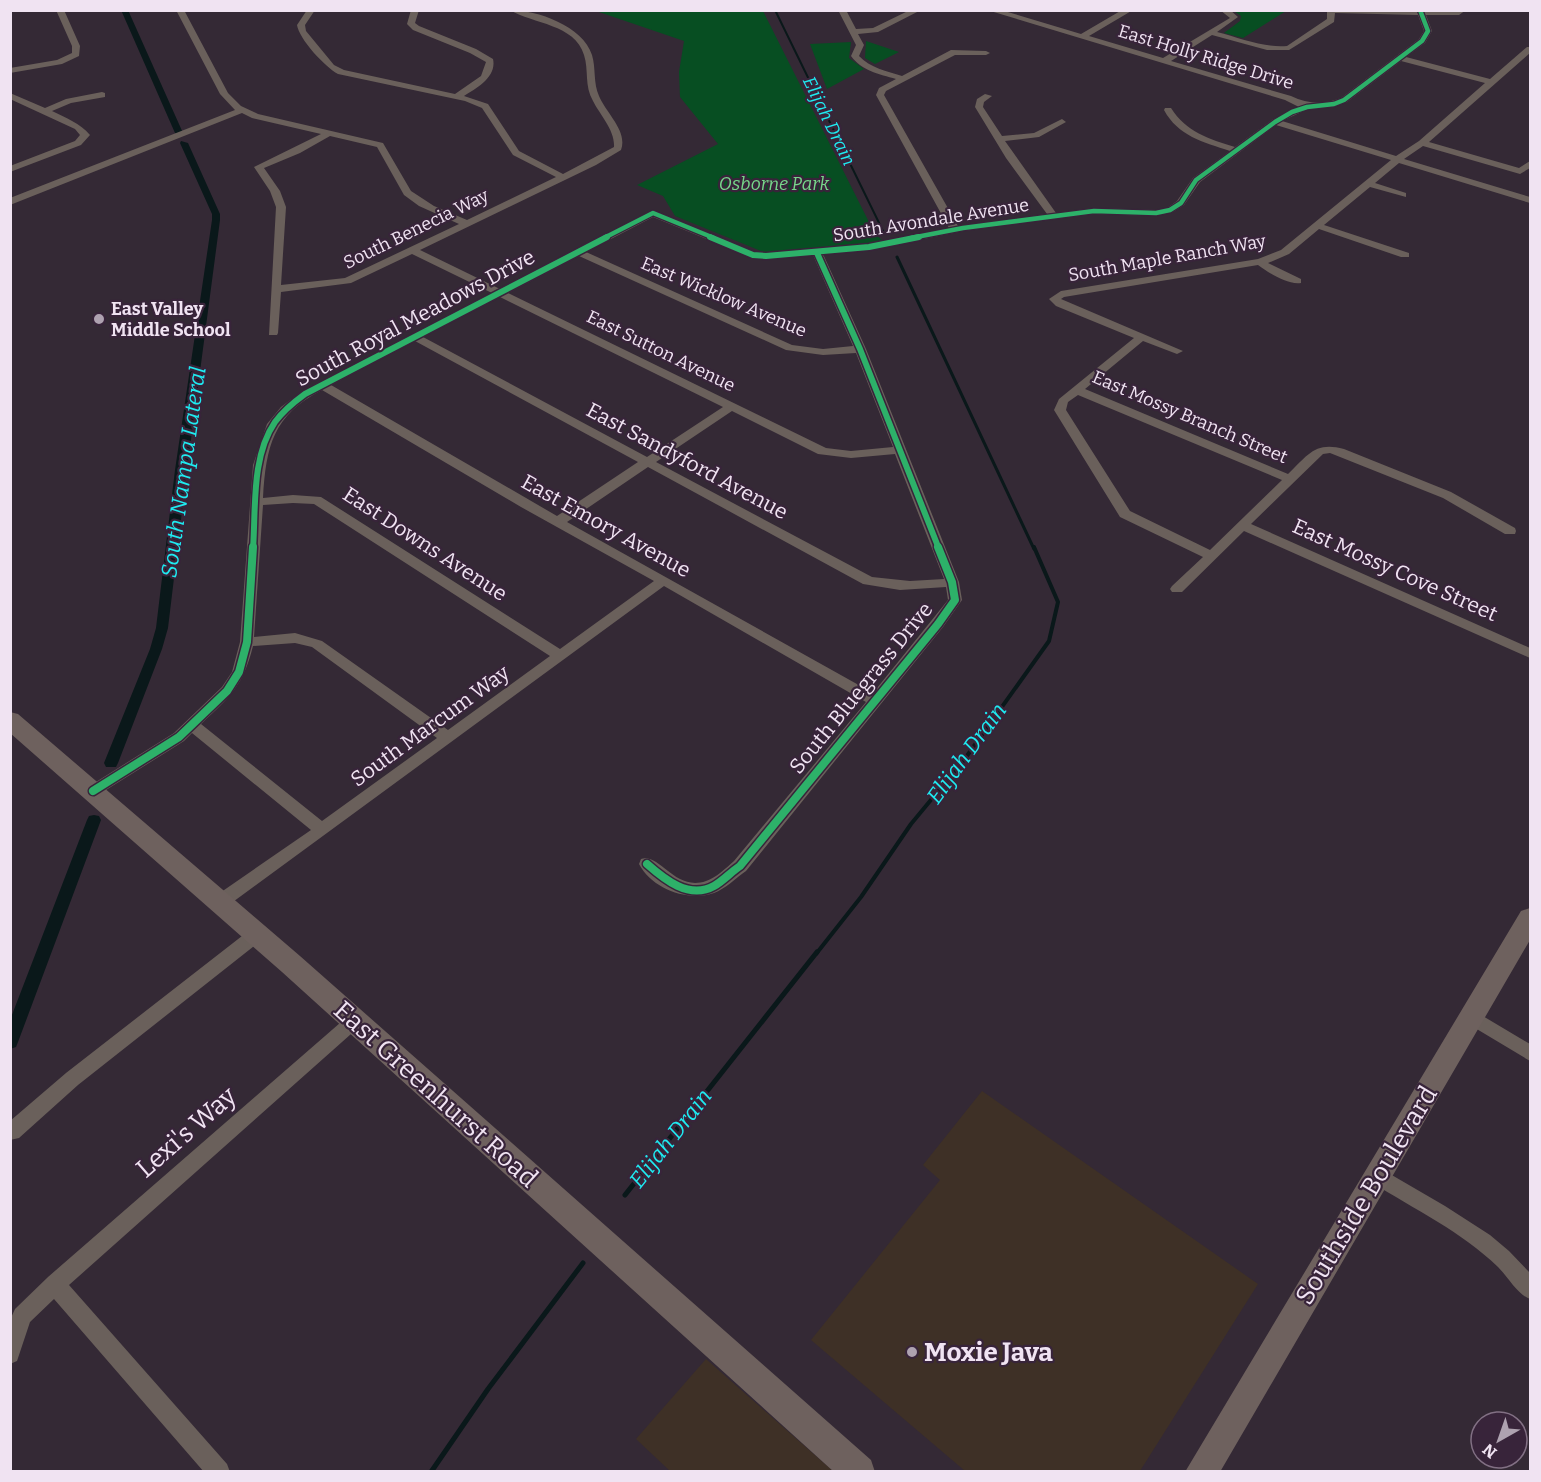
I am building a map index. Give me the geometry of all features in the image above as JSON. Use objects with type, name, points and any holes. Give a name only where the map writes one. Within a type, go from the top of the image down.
[{"type":"main road","name":"East Greenhurst Road","points":[[10,720],[257,934],[859,1472]]},
{"type":"main road","name":"Southside Boulevard","points":[[1201,1472],[1530,918]]},
{"type":"street","points":[[10,71],[58,62],[76,54],[76,46],[60,10]]},
{"type":"street","points":[[180,10],[224,94],[235,106],[255,116],[380,144],[391,161],[402,186],[410,195],[466,223]]},
{"type":"street","points":[[311,10],[301,25],[302,31],[331,67],[354,76],[457,96],[485,106],[516,153],[563,177]]},
{"type":"street","points":[[415,10],[411,24],[416,28],[473,51],[490,61],[489,72],[479,82],[457,96]]},
{"type":"street","name":"South Benecia Way","points":[[277,289],[347,281],[610,154],[618,148],[620,142],[592,92],[590,59],[582,44],[559,27],[514,10]]},
{"type":"street","points":[[842,10],[860,45],[855,56],[858,61],[868,67],[903,78]]},
{"type":"street","points":[[853,32],[875,30],[917,10]]},
{"type":"street","name":"East Holly Ridge Drive","points":[[991,10],[1288,98],[1306,107]]},
{"type":"street","points":[[1082,37],[1130,10]]},
{"type":"street","points":[[1165,61],[1212,33],[1234,16],[1224,10]]},
{"type":"street","points":[[1212,33],[1267,48],[1280,49],[1289,48],[1331,20],[1331,11],[1460,13],[1462,10]]},
{"type":"street","name":"South Avondale Avenue","points":[[653,213],[753,255],[869,247],[955,229],[1094,211],[1156,213],[1170,210],[1181,203],[1196,180],[1275,122],[1306,107],[1334,104],[1344,100],[1422,41],[1428,32],[1421,12]]},
{"type":"street","name":"South Maple Ranch Way","points":[[1143,337],[1053,301],[1061,294],[1260,261],[1285,252],[1422,143],[1530,49]]},
{"type":"street","points":[[955,229],[880,95],[882,90],[954,52],[966,50],[986,53]]},
{"type":"street","points":[[1400,58],[1490,82]]},
{"type":"street","points":[[10,95],[78,127],[85,135],[78,143],[10,169]]},
{"type":"street","points":[[45,111],[69,101],[102,95]]},
{"type":"street","points":[[988,96],[980,101],[979,107],[1053,216]]},
{"type":"street","points":[[10,202],[243,110]]},
{"type":"street","points":[[1168,110],[1179,126],[1192,135],[1236,150]]},
{"type":"street","points":[[999,139],[1036,135],[1062,122]]},
{"type":"street","points":[[1275,122],[1530,200]]},
{"type":"street","points":[[273,333],[281,207],[275,191],[259,167],[297,151],[331,132]]},
{"type":"street","points":[[1422,143],[1520,171],[1530,164]]},
{"type":"street","points":[[1369,184],[1403,195]]},
{"type":"street","name":"South Royal Meadows Drive","points":[[93,791],[178,737],[227,691],[239,672],[247,642],[259,465],[266,436],[273,421],[298,399],[321,385],[653,213]]},
{"type":"street","points":[[1319,226],[1405,255]]},
{"type":"street","name":"East Sutton Avenue","points":[[413,250],[822,452],[837,455],[866,455],[899,450]]},
{"type":"street","name":"East Wicklow Avenue","points":[[579,252],[790,348],[823,352],[860,349]]},
{"type":"street","name":"South Bluegrass Drive","points":[[647,864],[670,884],[695,890],[712,887],[740,866],[938,624],[955,600],[952,582],[860,349],[817,252]]},
{"type":"street","points":[[1260,261],[1274,271],[1297,281]]},
{"type":"street","name":"East Sandyford Avenue","points":[[413,336],[868,581],[894,587],[952,582]]},
{"type":"street","points":[[1177,351],[1143,337],[1063,401],[1060,410],[1125,514],[1210,555]]},
{"type":"street","name":"East Emory Avenue","points":[[321,385],[557,522],[874,700]]},
{"type":"street","name":"East Mossy Branch Street","points":[[1077,390],[1290,478]]},
{"type":"street","points":[[557,522],[732,406]]},
{"type":"street","points":[[1177,589],[1319,451],[1330,449],[1447,495],[1510,531]]},
{"type":"street","name":"East Downs Avenue","points":[[256,502],[317,500],[561,656]]},
{"type":"street","name":"East Mossy Cove Street","points":[[1242,525],[1530,653]]},
{"type":"street","name":"South Marcum Way","points":[[220,902],[561,656],[662,580]]},
{"type":"street","points":[[247,642],[295,638],[317,644],[448,738]]},
{"type":"street","points":[[192,724],[322,830]]},
{"type":"street","points":[[12,1132],[72,1079],[257,934]]},
{"type":"street","points":[[1471,1017],[1530,1053]]},
{"type":"street","name":"Lexi's Way","points":[[10,1354],[16,1315],[56,1284],[354,1021]]},
{"type":"street","points":[[1378,1176],[1487,1245],[1525,1279],[1530,1289]]},
{"type":"street","points":[[56,1284],[219,1472]]},
{"type":"shaded area","points":[[982,1091],[1258,1284],[1140,1471],[965,1471],[811,1340],[940,1180],[923,1165]]},
{"type":"shaded area","points":[[706,1359],[833,1471],[670,1471],[636,1439]]},
{"type":"green space","name":"Osborne Park","points":[[596,11],[763,11],[875,234],[883,241],[856,246],[766,253],[675,216],[663,196],[637,185],[718,144],[680,97],[679,72],[684,41]]},
{"type":"green space","points":[[1234,11],[1286,11],[1243,38],[1224,33],[1240,21],[1241,16]]},
{"type":"green space","points":[[866,41],[899,52],[875,64],[865,58]]},
{"type":"green space","points":[[851,42],[849,58],[864,69],[827,89],[810,44]]},
{"type":"waterway","name":"South Nampa Lateral","points":[[124,10],[179,133]]},
{"type":"waterway","name":"Elijah Drain","points":[[775,10],[883,231]]},
{"type":"waterway","name":"South Nampa Lateral","points":[[111,763],[156,649],[162,628],[181,470],[216,220],[216,214],[184,143]]},
{"type":"waterway","name":"Elijah Drain","points":[[897,257],[1034,549]]},
{"type":"waterway","name":"Elijah Drain","points":[[816,954],[861,897],[911,824],[964,760],[1049,641],[1058,602],[1034,547]]},
{"type":"waterway","name":"South Nampa Lateral","points":[[10,1042],[94,820]]},
{"type":"waterway","name":"Elijah Drain","points":[[625,1195],[817,952]]},
{"type":"waterway","name":"Elijah Drain","points":[[431,1472],[488,1389],[583,1263]]},
{"type":"cycle path","points":[[93,791],[179,737],[227,691],[239,672],[247,642],[259,465],[265,441],[273,424],[305,394],[653,213],[753,255],[766,256],[869,247],[963,228],[1094,211],[1156,213],[1170,210],[1181,203],[1196,180],[1275,122],[1292,112],[1307,107],[1334,104],[1344,100],[1422,41],[1428,31],[1420,10]]},
{"type":"cycle path","points":[[647,864],[670,884],[695,890],[712,887],[740,866],[938,624],[955,600],[952,582],[860,349],[817,253]]},
{"type":"place","name":"East Valley Middle School","points":[[99,319]]},
{"type":"place","name":"Moxie Java","points":[[912,1352]]}]
